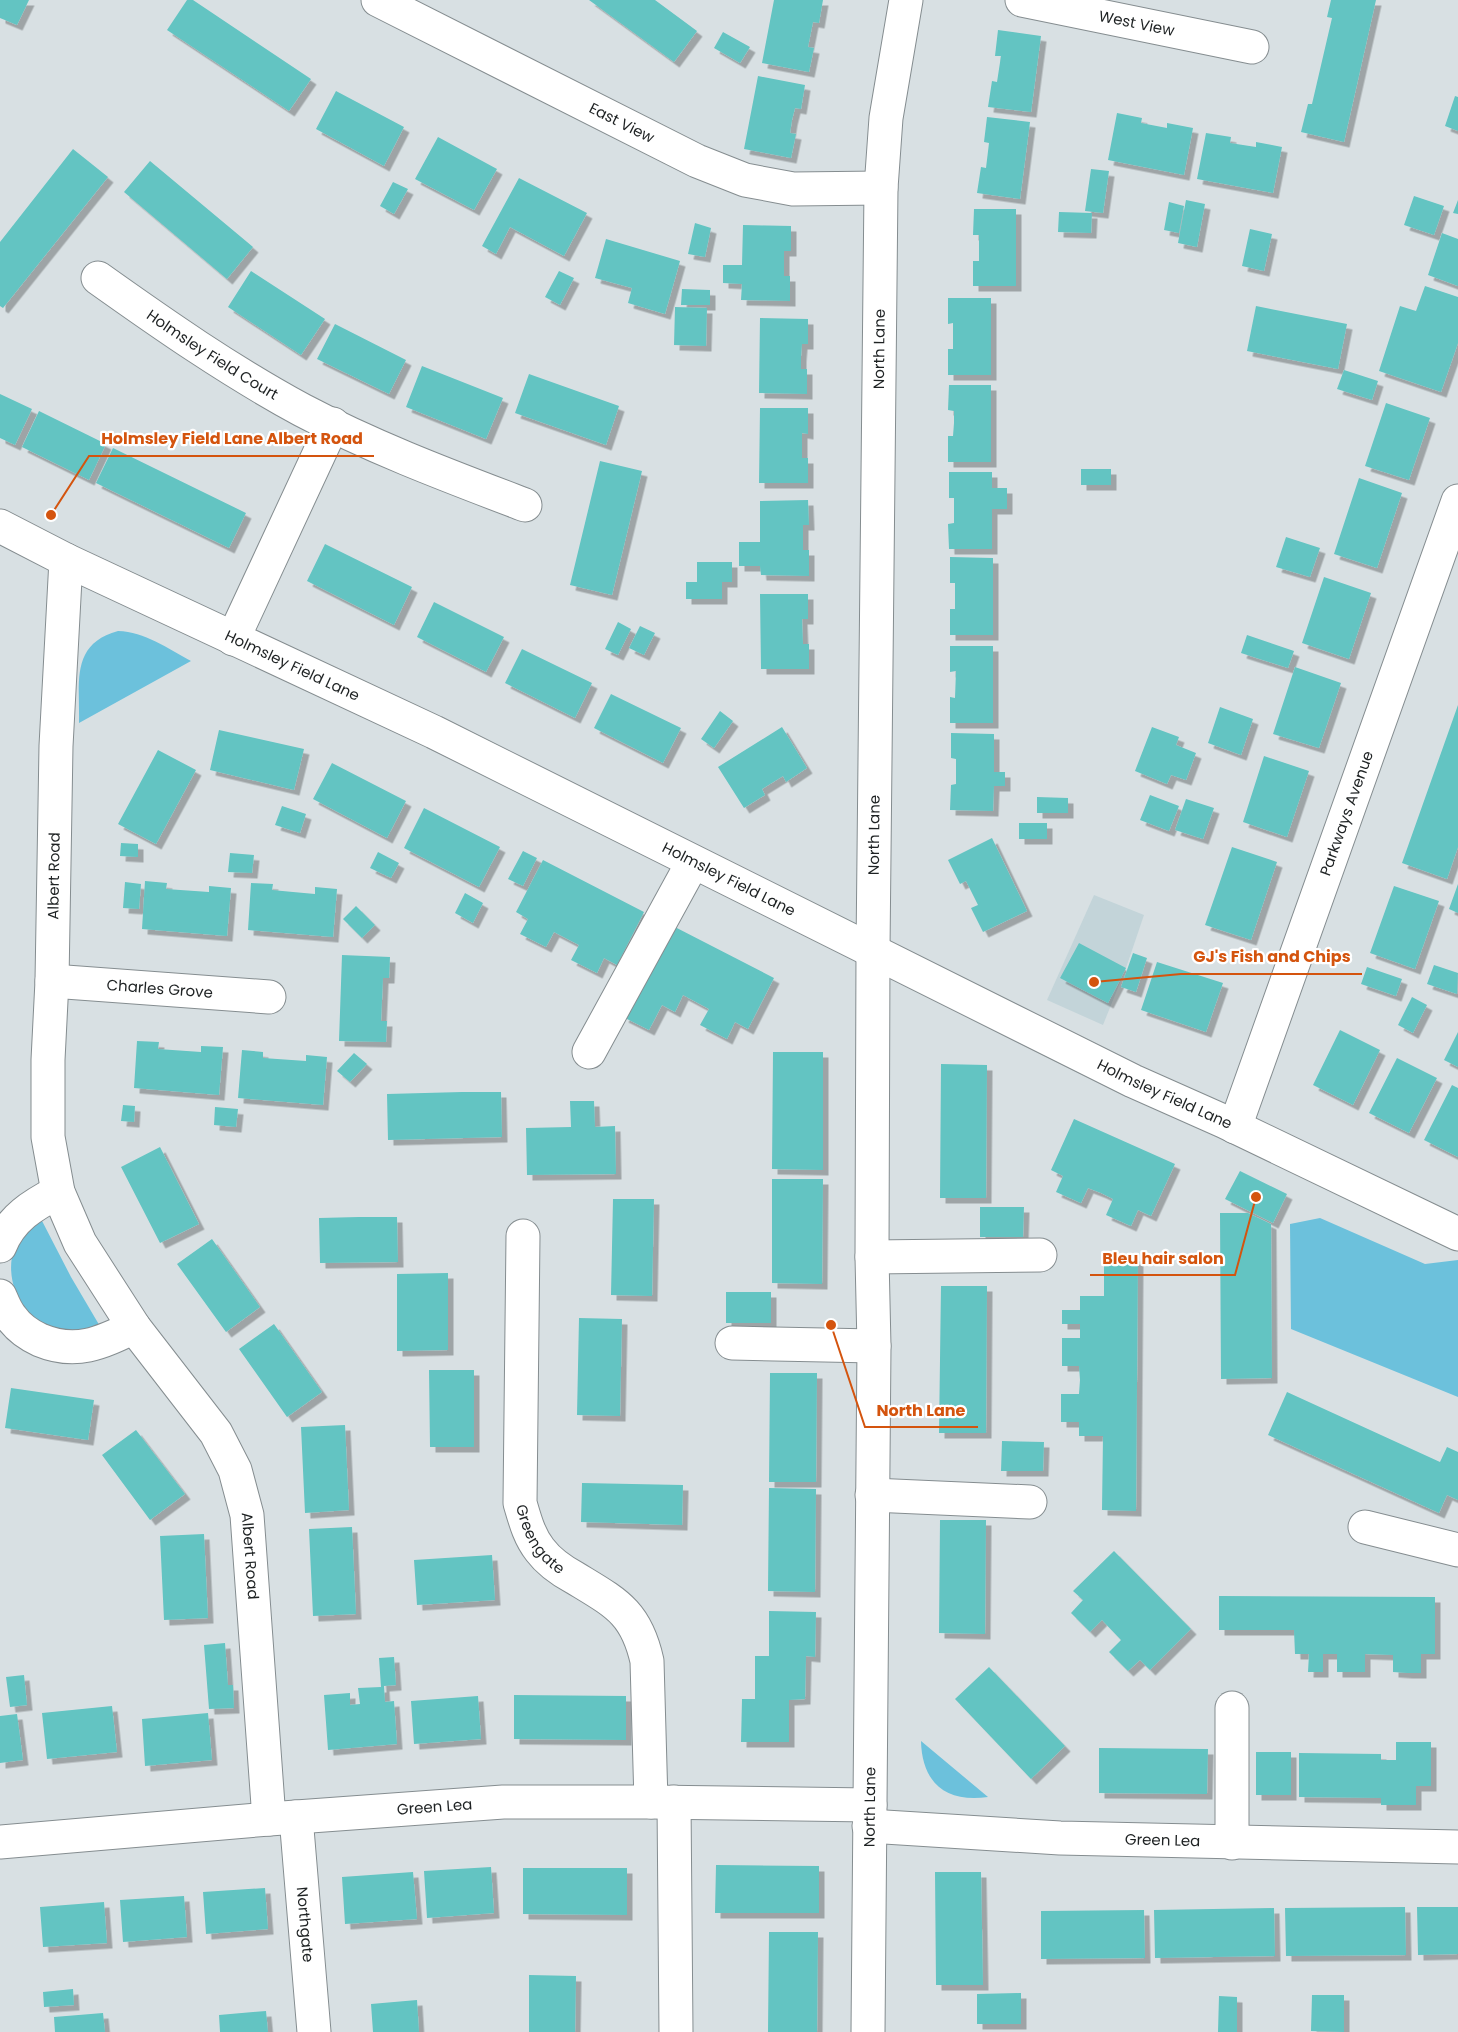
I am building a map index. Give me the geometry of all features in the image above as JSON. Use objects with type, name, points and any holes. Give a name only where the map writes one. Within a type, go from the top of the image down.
[{"type":"street","name":"East View","points":[[378,0],[687,156],[745,180],[793,189],[881,188]]},
{"type":"street","name":"North Lane","points":[[868,2032],[874,1346],[873,950],[881,188],[886,118],[906,0]]},
{"type":"street","name":"West View","points":[[1022,0],[1252,47]]},
{"type":"street","name":"Holmsley Field Court","points":[[98,278],[197,348],[302,410],[412,462],[525,504]]},
{"type":"street","points":[[233,639],[333,424]]},
{"type":"street","name":"Parkways Avenue","points":[[1235,1127],[1458,501]]},
{"type":"street","name":"Holmsley Field Lane","points":[[0,526],[66,560],[434,732],[1133,1081],[1235,1127],[1458,1234]]},
{"type":"street","name":"Albert Road","points":[[66,560],[56,746],[48,1137],[58,1192],[80,1243],[134,1326],[216,1433],[235,1470],[247,1515],[282,1818]]},
{"type":"street","points":[[589,1052],[693,862]]},
{"type":"street","name":"Charles Grove","points":[[52,981],[268,997]]},
{"type":"street","points":[[0,1246],[14,1221],[34,1205],[58,1192]]},
{"type":"street","name":"Greengate","points":[[523,1236],[520,1503],[527,1528],[540,1550],[559,1569],[616,1604],[631,1620],[642,1640],[647,1661],[663,1802],[676,2032]]},
{"type":"street","points":[[872,1257],[1040,1255]]},
{"type":"street","points":[[0,1296],[11,1318],[30,1336],[54,1346],[80,1348],[105,1341],[134,1326]]},
{"type":"street","points":[[732,1343],[874,1346]]},
{"type":"street","points":[[872,1495],[1030,1502]]},
{"type":"street","points":[[1365,1527],[1458,1550]]},
{"type":"street","points":[[1232,1708],[1232,1843]]},
{"type":"street","name":"Green Lea","points":[[0,1842],[503,1802],[663,1802],[870,1816],[1060,1838],[1232,1843],[1457,1845]]},
{"type":"street","name":"Northgate","points":[[282,1818],[315,2032]]},
{"type":"shaded area","points":[[118,631],[147,638],[191,661],[79,723],[79,680],[85,655],[92,645],[103,637]]},
{"type":"shaded area","points":[[1094,895],[1144,915],[1103,1025],[1047,1000]]},
{"type":"shaded area","points":[[40,1217],[101,1328],[60,1332],[47,1328],[36,1321],[19,1301],[11,1275],[14,1249],[22,1236]]},
{"type":"shaded area","points":[[1320,1218],[1425,1264],[1458,1260],[1458,1397],[1291,1329],[1290,1224]]},
{"type":"shaded area","points":[[921,1741],[988,1797],[960,1797],[939,1787],[926,1768]]},
{"type":"building","points":[[0,0],[29,0],[17,25],[0,18]]},
{"type":"building","points":[[187,0],[193,0],[311,79],[289,111],[167,30]]},
{"type":"building","points":[[589,0],[655,0],[697,31],[674,62]]},
{"type":"building","points":[[774,0],[823,0],[819,23],[813,22],[808,47],[814,48],[809,72],[762,63]]},
{"type":"building","points":[[1331,0],[1376,0],[1344,142],[1301,132],[1308,104],[1312,104],[1332,18],[1327,17]]},
{"type":"building","points":[[998,30],[1041,36],[1031,112],[988,107],[992,81],[997,82],[1001,56],[995,56]]},
{"type":"building","points":[[723,32],[750,47],[740,63],[714,48]]},
{"type":"building","points":[[758,76],[805,85],[801,109],[795,108],[792,120],[790,133],[796,134],[791,158],[744,149]]},
{"type":"building","points":[[336,91],[404,127],[384,166],[316,129]]},
{"type":"building","points":[[1455,96],[1458,97],[1458,131],[1445,126]]},
{"type":"building","points":[[1117,113],[1142,118],[1141,123],[1167,128],[1167,123],[1193,128],[1184,175],[1108,160]]},
{"type":"building","points":[[987,117],[1030,122],[1020,199],[977,193],[981,167],[986,168],[989,143],[984,142]]},
{"type":"building","points":[[1206,133],[1231,137],[1230,143],[1256,147],[1256,142],[1282,147],[1273,193],[1197,179]]},
{"type":"building","points":[[438,137],[497,169],[474,210],[415,179]]},
{"type":"building","points":[[73,149],[108,177],[3,308],[0,306],[0,242]]},
{"type":"building","points":[[150,161],[253,247],[227,279],[124,192]]},
{"type":"building","points":[[1091,169],[1109,171],[1103,213],[1085,211]]},
{"type":"building","points":[[519,178],[587,213],[564,256],[510,227],[496,254],[482,246]]},
{"type":"building","points":[[393,182],[408,189],[394,214],[380,206]]},
{"type":"building","points":[[1414,196],[1444,206],[1434,235],[1404,225]]},
{"type":"building","points":[[1186,200],[1205,204],[1197,247],[1178,243]]},
{"type":"building","points":[[1458,200],[1458,214],[1453,213]]},
{"type":"building","points":[[1169,202],[1184,206],[1179,233],[1164,230]]},
{"type":"building","points":[[974,209],[1016,209],[1016,286],[973,286],[973,261],[979,261],[979,235],[973,235]]},
{"type":"building","points":[[1059,212],[1092,213],[1091,233],[1058,232]]},
{"type":"building","points":[[695,223],[711,228],[705,257],[688,254]]},
{"type":"building","points":[[743,225],[791,226],[791,251],[784,251],[784,276],[790,276],[790,301],[741,300],[742,284],[723,283],[723,265],[742,265]]},
{"type":"building","points":[[1250,229],[1272,234],[1264,271],[1242,266]]},
{"type":"building","points":[[1442,233],[1458,239],[1458,286],[1428,275]]},
{"type":"building","points":[[606,239],[680,261],[665,314],[628,303],[632,288],[595,278]]},
{"type":"building","points":[[251,271],[325,319],[301,355],[228,307]]},
{"type":"building","points":[[559,271],[574,278],[560,305],[545,297]]},
{"type":"building","points":[[1425,286],[1458,297],[1458,343],[1441,392],[1379,371],[1400,306],[1416,311]]},
{"type":"building","points":[[682,289],[710,290],[710,305],[681,305]]},
{"type":"building","points":[[948,298],[991,298],[991,375],[948,375],[948,349],[953,349],[953,323],[948,324]]},
{"type":"building","points":[[1256,306],[1347,324],[1338,369],[1247,351]]},
{"type":"building","points":[[675,307],[707,308],[706,346],[674,345]]},
{"type":"building","points":[[760,318],[808,319],[808,344],[802,344],[801,356],[801,369],[807,369],[807,394],[759,393]]},
{"type":"building","points":[[335,324],[406,360],[389,394],[317,359]]},
{"type":"building","points":[[422,366],[503,398],[486,439],[406,407]]},
{"type":"building","points":[[1344,370],[1378,381],[1372,400],[1337,389]]},
{"type":"building","points":[[529,374],[619,406],[606,445],[515,413]]},
{"type":"building","points":[[949,385],[991,385],[991,462],[948,462],[948,436],[953,436],[954,423],[954,411],[948,410]]},
{"type":"building","points":[[0,394],[32,409],[15,445],[0,438]]},
{"type":"building","points":[[1386,403],[1430,418],[1409,480],[1365,466]]},
{"type":"building","points":[[760,408],[808,408],[808,434],[802,433],[802,458],[808,458],[808,483],[759,483]]},
{"type":"building","points":[[39,411],[106,444],[89,480],[22,447]]},
{"type":"building","points":[[113,448],[246,513],[229,548],[96,483]]},
{"type":"building","points":[[600,461],[642,471],[612,595],[570,585]]},
{"type":"building","points":[[1081,469],[1111,469],[1111,485],[1081,485]]},
{"type":"building","points":[[949,472],[992,472],[992,488],[1007,488],[1007,509],[992,509],[992,549],[949,549],[948,524],[954,523],[954,498],[949,498]]},
{"type":"building","points":[[1359,478],[1402,493],[1377,568],[1334,554]]},
{"type":"building","points":[[808,500],[809,525],[803,525],[803,550],[809,550],[809,576],[761,575],[760,566],[739,566],[739,542],[760,542],[760,501]]},
{"type":"building","points":[[1286,537],[1320,548],[1310,577],[1276,567]]},
{"type":"building","points":[[325,544],[412,587],[394,625],[307,581]]},
{"type":"building","points":[[950,557],[993,558],[993,635],[950,635],[950,609],[955,609],[955,583],[950,583]]},
{"type":"building","points":[[697,562],[732,562],[732,582],[722,582],[722,599],[686,599],[686,582],[697,582]]},
{"type":"building","points":[[1324,577],[1371,593],[1349,659],[1302,643]]},
{"type":"building","points":[[760,594],[808,594],[808,619],[802,619],[803,644],[809,644],[809,669],[761,669]]},
{"type":"building","points":[[434,602],[504,637],[486,672],[417,637]]},
{"type":"building","points":[[618,622],[631,629],[618,655],[605,649]]},
{"type":"building","points":[[640,626],[655,633],[644,655],[629,648]]},
{"type":"building","points":[[1247,635],[1294,651],[1288,668],[1241,653]]},
{"type":"building","points":[[950,646],[993,646],[993,723],[950,723],[950,697],[955,698],[956,671],[950,672]]},
{"type":"building","points":[[522,649],[592,683],[575,718],[505,683]]},
{"type":"building","points":[[1295,667],[1341,683],[1319,748],[1273,734]]},
{"type":"building","points":[[611,694],[681,728],[663,763],[594,728]]},
{"type":"building","points":[[1458,705],[1458,847],[1447,879],[1402,863]]},
{"type":"building","points":[[1220,707],[1253,719],[1241,755],[1208,743]]},
{"type":"building","points":[[720,711],[733,721],[714,748],[701,739]]},
{"type":"building","points":[[782,727],[807,768],[786,782],[783,776],[762,789],[765,795],[744,808],[718,767]]},
{"type":"building","points":[[1152,727],[1179,737],[1176,745],[1196,753],[1186,780],[1171,775],[1167,784],[1135,771]]},
{"type":"building","points":[[219,730],[304,749],[294,790],[210,770]]},
{"type":"building","points":[[951,733],[994,734],[994,772],[1005,772],[1005,786],[994,786],[993,811],[950,810],[951,785],[956,784],[956,759],[951,758]]},
{"type":"building","points":[[158,750],[196,770],[156,844],[118,824]]},
{"type":"building","points":[[1264,756],[1309,771],[1287,837],[1243,822]]},
{"type":"building","points":[[332,763],[406,801],[387,838],[313,799]]},
{"type":"building","points":[[1150,795],[1179,806],[1169,831],[1140,820]]},
{"type":"building","points":[[1037,797],[1068,798],[1068,813],[1037,813]]},
{"type":"building","points":[[1186,799],[1214,808],[1203,839],[1175,830]]},
{"type":"building","points":[[282,806],[306,814],[300,833],[275,825]]},
{"type":"building","points":[[424,808],[500,847],[479,887],[404,848]]},
{"type":"building","points":[[1019,823],[1047,823],[1047,839],[1019,839]]},
{"type":"building","points":[[992,838],[1027,911],[983,932],[971,908],[978,905],[966,881],[960,884],[948,860]]},
{"type":"building","points":[[121,843],[138,844],[138,857],[120,856]]},
{"type":"building","points":[[1232,847],[1277,862],[1251,940],[1205,925]]},
{"type":"building","points":[[523,851],[537,858],[523,886],[508,879]]},
{"type":"building","points":[[378,852],[399,863],[391,878],[370,868]]},
{"type":"building","points":[[230,853],[254,855],[252,873],[228,872]]},
{"type":"building","points":[[543,860],[644,912],[617,965],[604,958],[597,973],[571,960],[579,945],[554,932],[546,947],[520,934],[528,919],[516,912]]},
{"type":"building","points":[[145,881],[167,883],[166,889],[209,892],[209,886],[231,888],[227,936],[142,929]]},
{"type":"building","points":[[125,882],[141,884],[139,909],[123,908]]},
{"type":"building","points":[[251,883],[273,884],[272,890],[315,894],[315,887],[337,889],[333,937],[248,930]]},
{"type":"building","points":[[1458,884],[1458,913],[1449,909]]},
{"type":"building","points":[[1394,886],[1439,901],[1415,969],[1370,953]]},
{"type":"building","points":[[465,893],[483,903],[473,923],[455,913]]},
{"type":"building","points":[[356,906],[375,925],[362,938],[343,919]]},
{"type":"building","points":[[671,925],[774,978],[748,1029],[735,1022],[727,1039],[700,1025],[709,1009],[683,995],[675,1012],[662,1005],[649,1030],[623,1017]]},
{"type":"building","points":[[1079,943],[1126,968],[1108,1003],[1060,978]]},
{"type":"building","points":[[1133,953],[1147,958],[1136,992],[1121,987]]},
{"type":"building","points":[[342,955],[390,957],[389,978],[383,978],[381,1021],[387,1021],[386,1042],[339,1041]]},
{"type":"building","points":[[1157,962],[1223,983],[1206,1032],[1141,1010]]},
{"type":"building","points":[[1434,965],[1458,973],[1457,994],[1427,984]]},
{"type":"building","points":[[1367,967],[1402,979],[1396,996],[1361,984]]},
{"type":"building","points":[[1412,997],[1427,1005],[1413,1033],[1398,1025]]},
{"type":"building","points":[[1340,1030],[1380,1050],[1353,1105],[1313,1085]]},
{"type":"building","points":[[1458,1032],[1458,1067],[1444,1060]]},
{"type":"building","points":[[137,1041],[159,1042],[158,1049],[201,1052],[201,1046],[223,1047],[219,1095],[134,1088]]},
{"type":"building","points":[[242,1050],[263,1052],[263,1058],[306,1061],[306,1055],[327,1057],[323,1105],[238,1098]]},
{"type":"building","points":[[773,1052],[823,1052],[823,1170],[772,1169]]},
{"type":"building","points":[[354,1053],[367,1064],[350,1082],[337,1071]]},
{"type":"building","points":[[1397,1058],[1437,1078],[1409,1133],[1369,1113]]},
{"type":"building","points":[[941,1064],[987,1065],[986,1198],[940,1198]]},
{"type":"building","points":[[1452,1085],[1458,1088],[1458,1157],[1424,1140]]},
{"type":"building","points":[[501,1092],[502,1137],[388,1140],[387,1094]]},
{"type":"building","points":[[570,1101],[594,1101],[595,1127],[615,1126],[616,1174],[527,1175],[526,1128],[571,1127]]},
{"type":"building","points":[[123,1105],[135,1106],[134,1122],[121,1121]]},
{"type":"building","points":[[215,1107],[238,1109],[236,1127],[214,1125]]},
{"type":"building","points":[[1074,1119],[1175,1164],[1151,1216],[1138,1210],[1131,1226],[1106,1215],[1113,1199],[1101,1193],[1088,1188],[1081,1203],[1056,1192],[1063,1176],[1051,1170]]},
{"type":"building","points":[[160,1147],[199,1224],[160,1243],[121,1167]]},
{"type":"building","points":[[1240,1171],[1287,1194],[1273,1223],[1225,1199]]},
{"type":"building","points":[[772,1179],[823,1179],[822,1284],[772,1283]]},
{"type":"building","points":[[613,1199],[654,1199],[652,1296],[611,1295]]},
{"type":"building","points":[[980,1207],[1024,1207],[1023,1237],[980,1237]]},
{"type":"building","points":[[1220,1213],[1248,1213],[1271,1224],[1272,1378],[1221,1379]]},
{"type":"building","points":[[397,1217],[398,1262],[320,1263],[319,1218]]},
{"type":"building","points":[[212,1239],[260,1307],[226,1332],[177,1264]]},
{"type":"building","points":[[1104,1255],[1138,1256],[1136,1511],[1102,1510],[1103,1436],[1079,1436],[1079,1422],[1061,1422],[1061,1394],[1079,1394],[1080,1380],[1079,1366],[1062,1366],[1062,1338],[1080,1338],[1080,1324],[1062,1324],[1062,1310],[1080,1310],[1080,1296],[1104,1296]]},
{"type":"building","points":[[448,1273],[448,1350],[397,1351],[397,1274]]},
{"type":"building","points":[[941,1286],[987,1286],[986,1433],[939,1433]]},
{"type":"building","points":[[726,1292],[771,1292],[771,1323],[726,1323]]},
{"type":"building","points":[[579,1318],[622,1319],[620,1416],[577,1415]]},
{"type":"building","points":[[274,1324],[322,1392],[287,1417],[239,1349]]},
{"type":"building","points":[[429,1370],[474,1370],[474,1447],[430,1447]]},
{"type":"building","points":[[770,1373],[817,1373],[816,1482],[769,1482]]},
{"type":"building","points":[[11,1388],[94,1400],[88,1440],[5,1428]]},
{"type":"building","points":[[1287,1392],[1440,1462],[1447,1447],[1458,1452],[1458,1500],[1447,1495],[1439,1513],[1268,1435]]},
{"type":"building","points":[[345,1425],[349,1510],[305,1513],[301,1427]]},
{"type":"building","points":[[136,1430],[185,1494],[150,1520],[102,1455]]},
{"type":"building","points":[[1002,1441],[1044,1442],[1043,1471],[1001,1471]]},
{"type":"building","points":[[582,1483],[683,1485],[682,1525],[581,1522]]},
{"type":"building","points":[[769,1488],[816,1489],[815,1592],[768,1591]]},
{"type":"building","points":[[940,1520],[986,1520],[985,1634],[939,1633]]},
{"type":"building","points":[[352,1527],[356,1614],[313,1616],[309,1529]]},
{"type":"building","points":[[204,1534],[208,1618],[164,1620],[160,1536]]},
{"type":"building","points":[[1114,1551],[1191,1629],[1150,1670],[1140,1660],[1128,1671],[1109,1652],[1121,1640],[1102,1620],[1090,1632],[1071,1613],[1083,1600],[1073,1591]]},
{"type":"building","points":[[492,1555],[495,1600],[417,1605],[414,1560]]},
{"type":"building","points":[[1219,1596],[1435,1597],[1435,1654],[1421,1654],[1421,1673],[1393,1672],[1393,1655],[1365,1654],[1365,1672],[1337,1672],[1337,1654],[1323,1654],[1323,1672],[1308,1672],[1309,1654],[1295,1654],[1294,1630],[1219,1630]]},
{"type":"building","points":[[769,1611],[816,1612],[815,1657],[806,1656],[805,1699],[789,1700],[789,1742],[741,1742],[742,1699],[755,1699],[755,1656],[769,1656]]},
{"type":"building","points":[[225,1643],[228,1685],[233,1685],[234,1708],[209,1709],[204,1645]]},
{"type":"building","points":[[394,1657],[396,1685],[384,1686],[385,1702],[394,1701],[397,1744],[328,1750],[324,1695],[350,1693],[350,1705],[360,1704],[358,1688],[381,1687],[379,1658]]},
{"type":"building","points":[[989,1667],[1065,1746],[1031,1779],[955,1699]]},
{"type":"building","points":[[24,1675],[27,1705],[10,1707],[6,1677]]},
{"type":"building","points":[[514,1695],[626,1696],[626,1740],[514,1739]]},
{"type":"building","points":[[478,1696],[481,1739],[414,1744],[411,1701]]},
{"type":"building","points":[[112,1706],[117,1752],[47,1759],[42,1713]]},
{"type":"building","points":[[208,1713],[212,1760],[145,1766],[142,1719]]},
{"type":"building","points":[[17,1714],[23,1760],[0,1763],[0,1716]]},
{"type":"building","points":[[1396,1742],[1431,1742],[1431,1786],[1416,1786],[1416,1805],[1381,1805],[1381,1798],[1299,1797],[1299,1753],[1381,1754],[1381,1760],[1396,1760]]},
{"type":"building","points":[[1099,1748],[1208,1749],[1207,1794],[1099,1793]]},
{"type":"building","points":[[1256,1752],[1291,1752],[1291,1795],[1256,1795]]},
{"type":"building","points":[[716,1865],[819,1866],[819,1913],[715,1913]]},
{"type":"building","points":[[491,1867],[494,1913],[427,1918],[424,1871]]},
{"type":"building","points":[[523,1868],[627,1868],[627,1915],[523,1914]]},
{"type":"building","points":[[413,1872],[417,1919],[345,1924],[342,1877]]},
{"type":"building","points":[[935,1872],[981,1872],[983,1985],[936,1985]]},
{"type":"building","points":[[265,1888],[268,1929],[206,1934],[203,1892]]},
{"type":"building","points":[[184,1896],[187,1937],[123,1942],[120,1900]]},
{"type":"building","points":[[104,1902],[107,1943],[43,1947],[40,1907]]},
{"type":"building","points":[[1405,1907],[1406,1955],[1286,1956],[1285,1908]]},
{"type":"building","points":[[1417,1907],[1458,1907],[1458,1954],[1418,1955]]},
{"type":"building","points":[[1274,1908],[1275,1956],[1155,1958],[1154,1910]]},
{"type":"building","points":[[1144,1910],[1145,1958],[1041,1959],[1041,1911]]},
{"type":"building","points":[[769,1932],[818,1932],[817,2032],[768,2032]]},
{"type":"building","points":[[529,1975],[576,1976],[575,2032],[529,2032]]},
{"type":"building","points":[[73,1989],[74,2005],[44,2007],[43,1992]]},
{"type":"building","points":[[1021,1993],[1021,2024],[977,2024],[977,1994]]},
{"type":"building","points":[[1312,1995],[1344,1995],[1344,2032],[1311,2031]]},
{"type":"building","points":[[1219,1996],[1237,1997],[1237,2032],[1218,2032]]},
{"type":"building","points":[[417,2000],[419,2032],[373,2032],[371,2004]]},
{"type":"building","points":[[266,2011],[268,2032],[220,2032],[219,2015]]},
{"type":"building","points":[[103,2013],[105,2032],[55,2032],[54,2017]]},
{"type":"place","name":"Holmsley Field Lane Albert Road","points":[[51,515]]},
{"type":"place","name":"GJ's Fish and Chips","points":[[1094,982]]},
{"type":"place","name":"Bleu hair salon","points":[[1256,1197]]},
{"type":"place","name":"North Lane","points":[[831,1325]]}]
